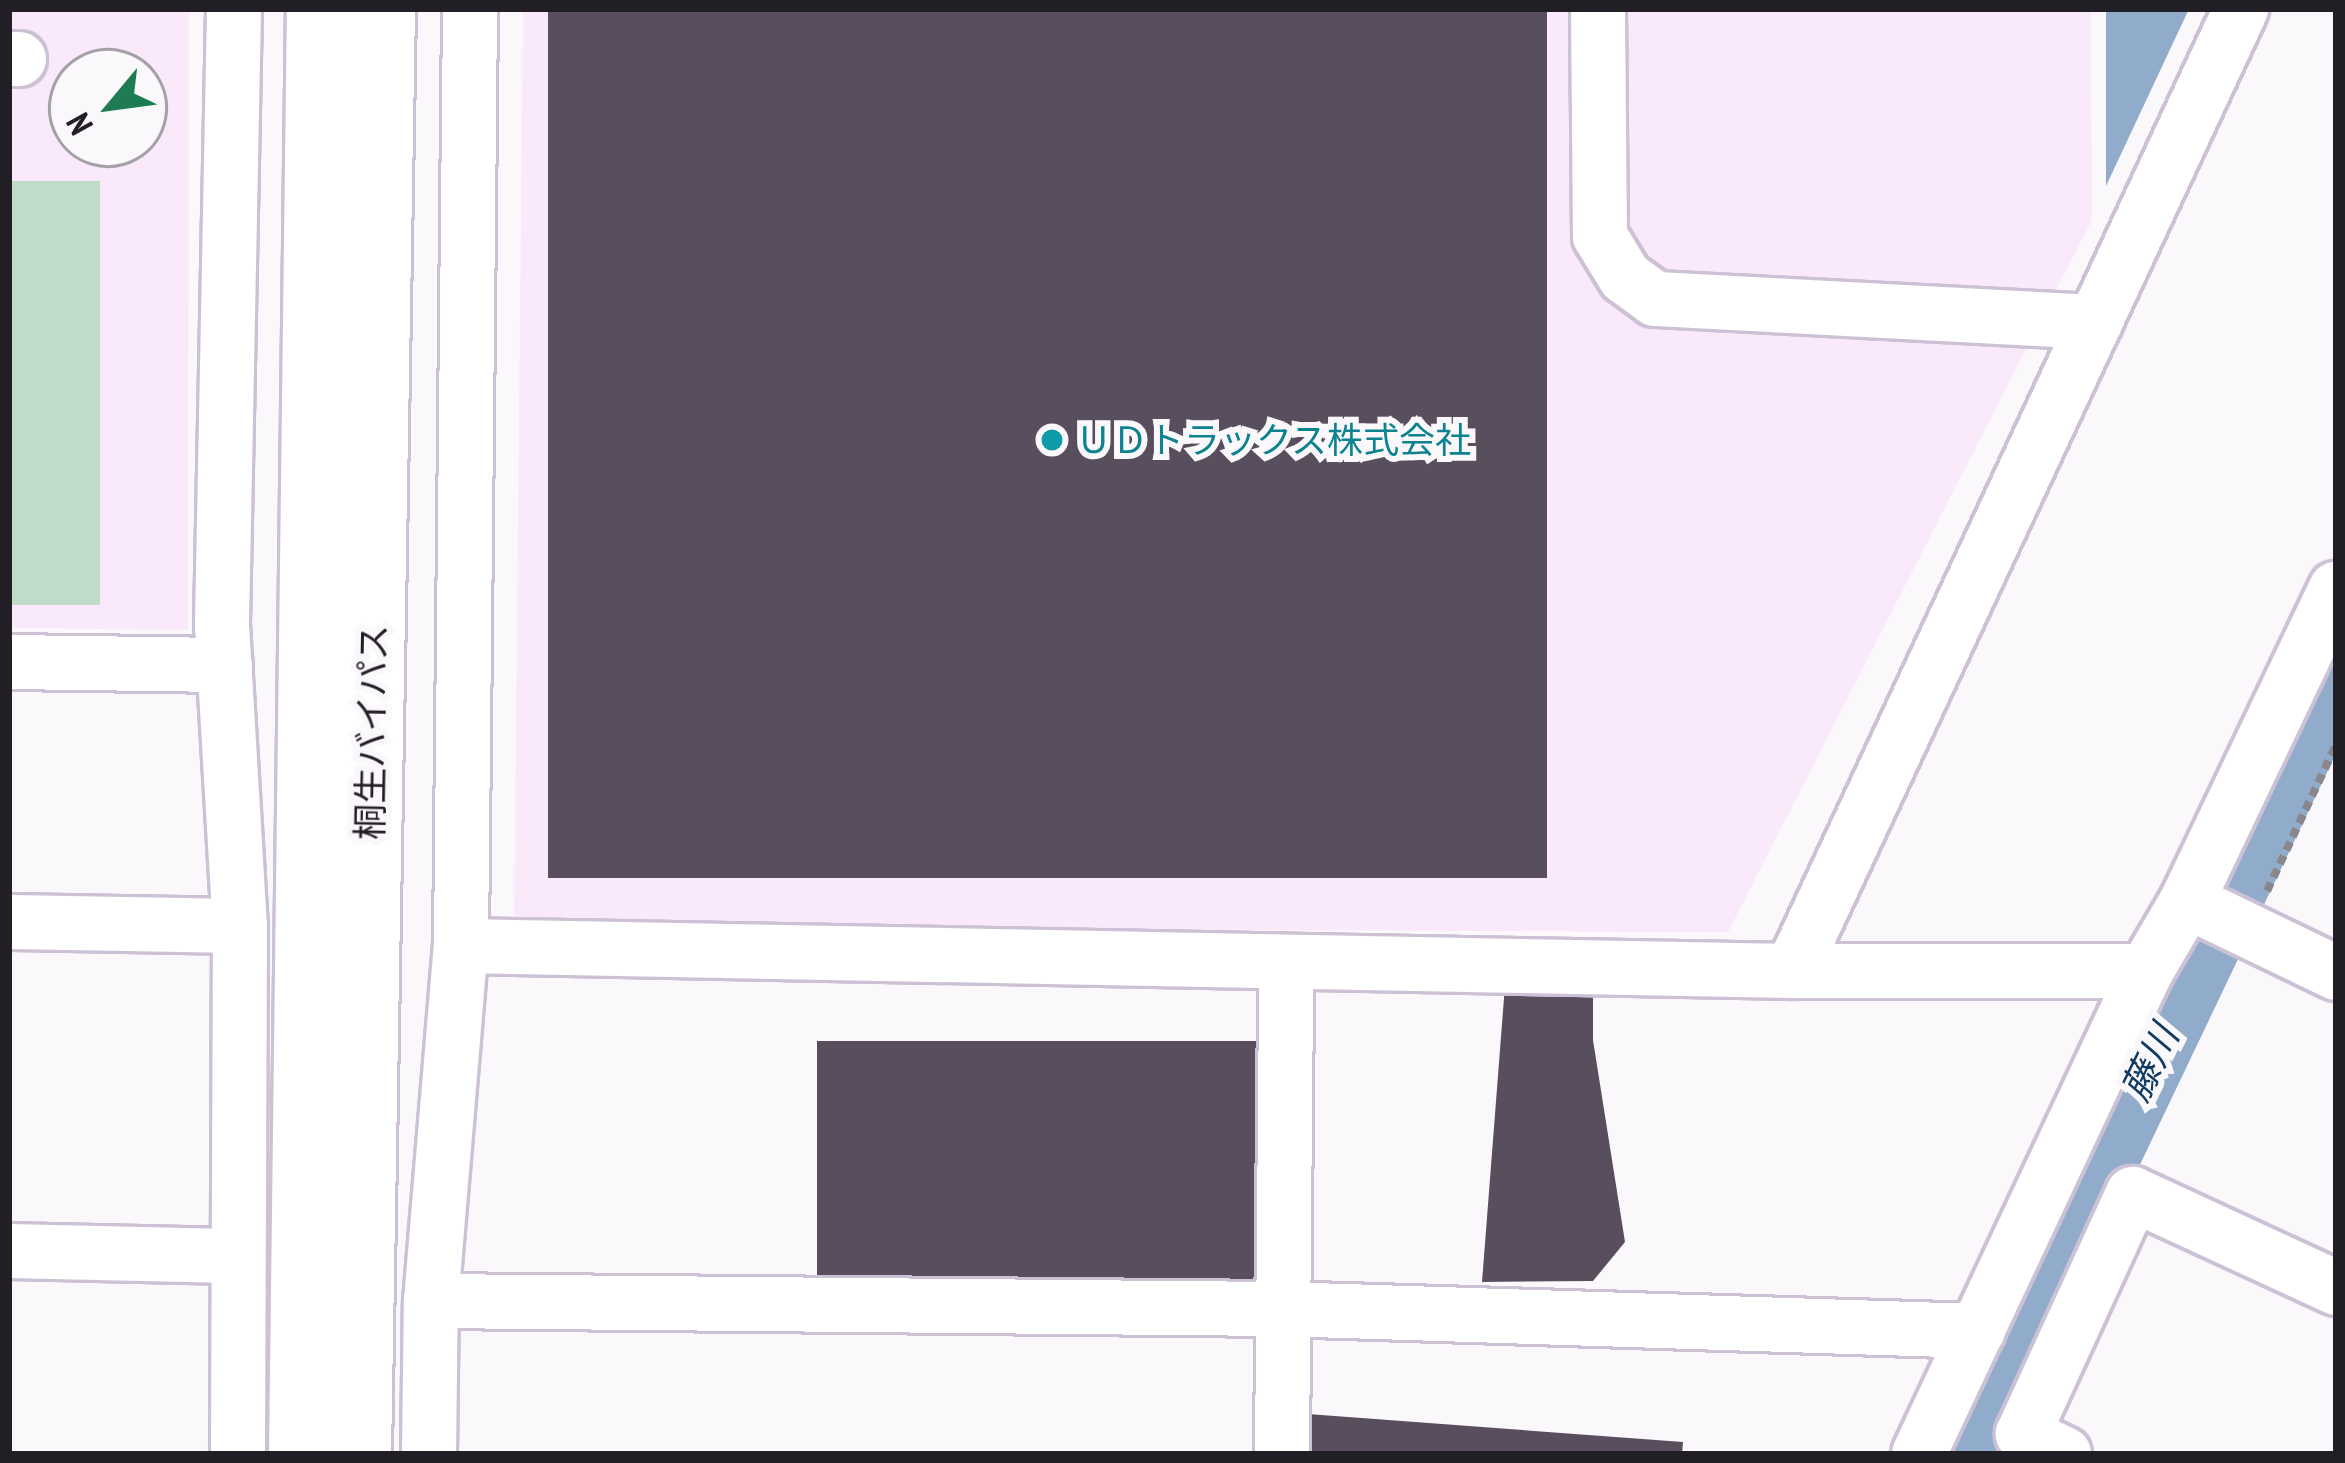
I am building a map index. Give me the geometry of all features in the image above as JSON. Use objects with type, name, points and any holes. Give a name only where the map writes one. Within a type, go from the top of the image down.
[{"type":"highway","name":"桐生バイパス","points":[[302,1454],[320,9]]},
{"type":"highway","name":"桐生バイパス","points":[[358,1454],[382,9]]},
{"type":"street","points":[[234,9],[225,665],[240,926],[238,1454]]},
{"type":"street","points":[[429,1454],[431,1301],[461,946],[470,9]]},
{"type":"street","points":[[1598,9],[1600,236],[1625,277],[1655,298],[2095,322]]},
{"type":"street","points":[[1792,971],[2241,9]]},
{"type":"street","points":[[1918,1454],[2146,971],[2187,901],[2336,589]]},
{"type":"street","points":[[9,662],[225,665]]},
{"type":"street","points":[[2187,901],[2336,973]]},
{"type":"street","points":[[9,922],[240,926]]},
{"type":"street","points":[[461,946],[1792,971],[2146,971]]},
{"type":"street","points":[[1282,1454],[1286,962]]},
{"type":"street","points":[[2064,1454],[2024,1434],[2133,1194],[2336,1288]]},
{"type":"street","points":[[9,1251],[237,1256]]},
{"type":"street","points":[[431,1301],[1281,1309],[1978,1331]]},
{"type":"path","points":[[2248,931],[2336,746]]},
{"type":"shaded area","points":[[9,9],[189,9],[188,630],[9,628]]},
{"type":"shaded area","name":"ＵＤトラックス株式会社","points":[[523,9],[2091,9],[2092,220],[1728,932],[514,927]]},
{"type":"green space","points":[[9,181],[100,181],[100,605],[9,605]]},
{"type":"water","points":[[2106,9],[2189,9],[2106,186]]},
{"type":"building","name":"ＵＤトラックス株式会社","points":[[548,9],[1547,9],[1547,878],[548,878]]},
{"type":"building","points":[[1505,985],[1593,989],[1593,1040],[1625,1242],[1593,1281],[1482,1282]]},
{"type":"building","points":[[817,1041],[1260,1041],[1260,1286],[817,1286]]},
{"type":"building","points":[[1281,1412],[1683,1442],[1682,1454],[1282,1454]]},
{"type":"waterway","name":"藤川","points":[[1963,1454],[2336,672]]},
{"type":"place","name":"ＵＤトラックス株式会社","points":[[1052,440]]}]
